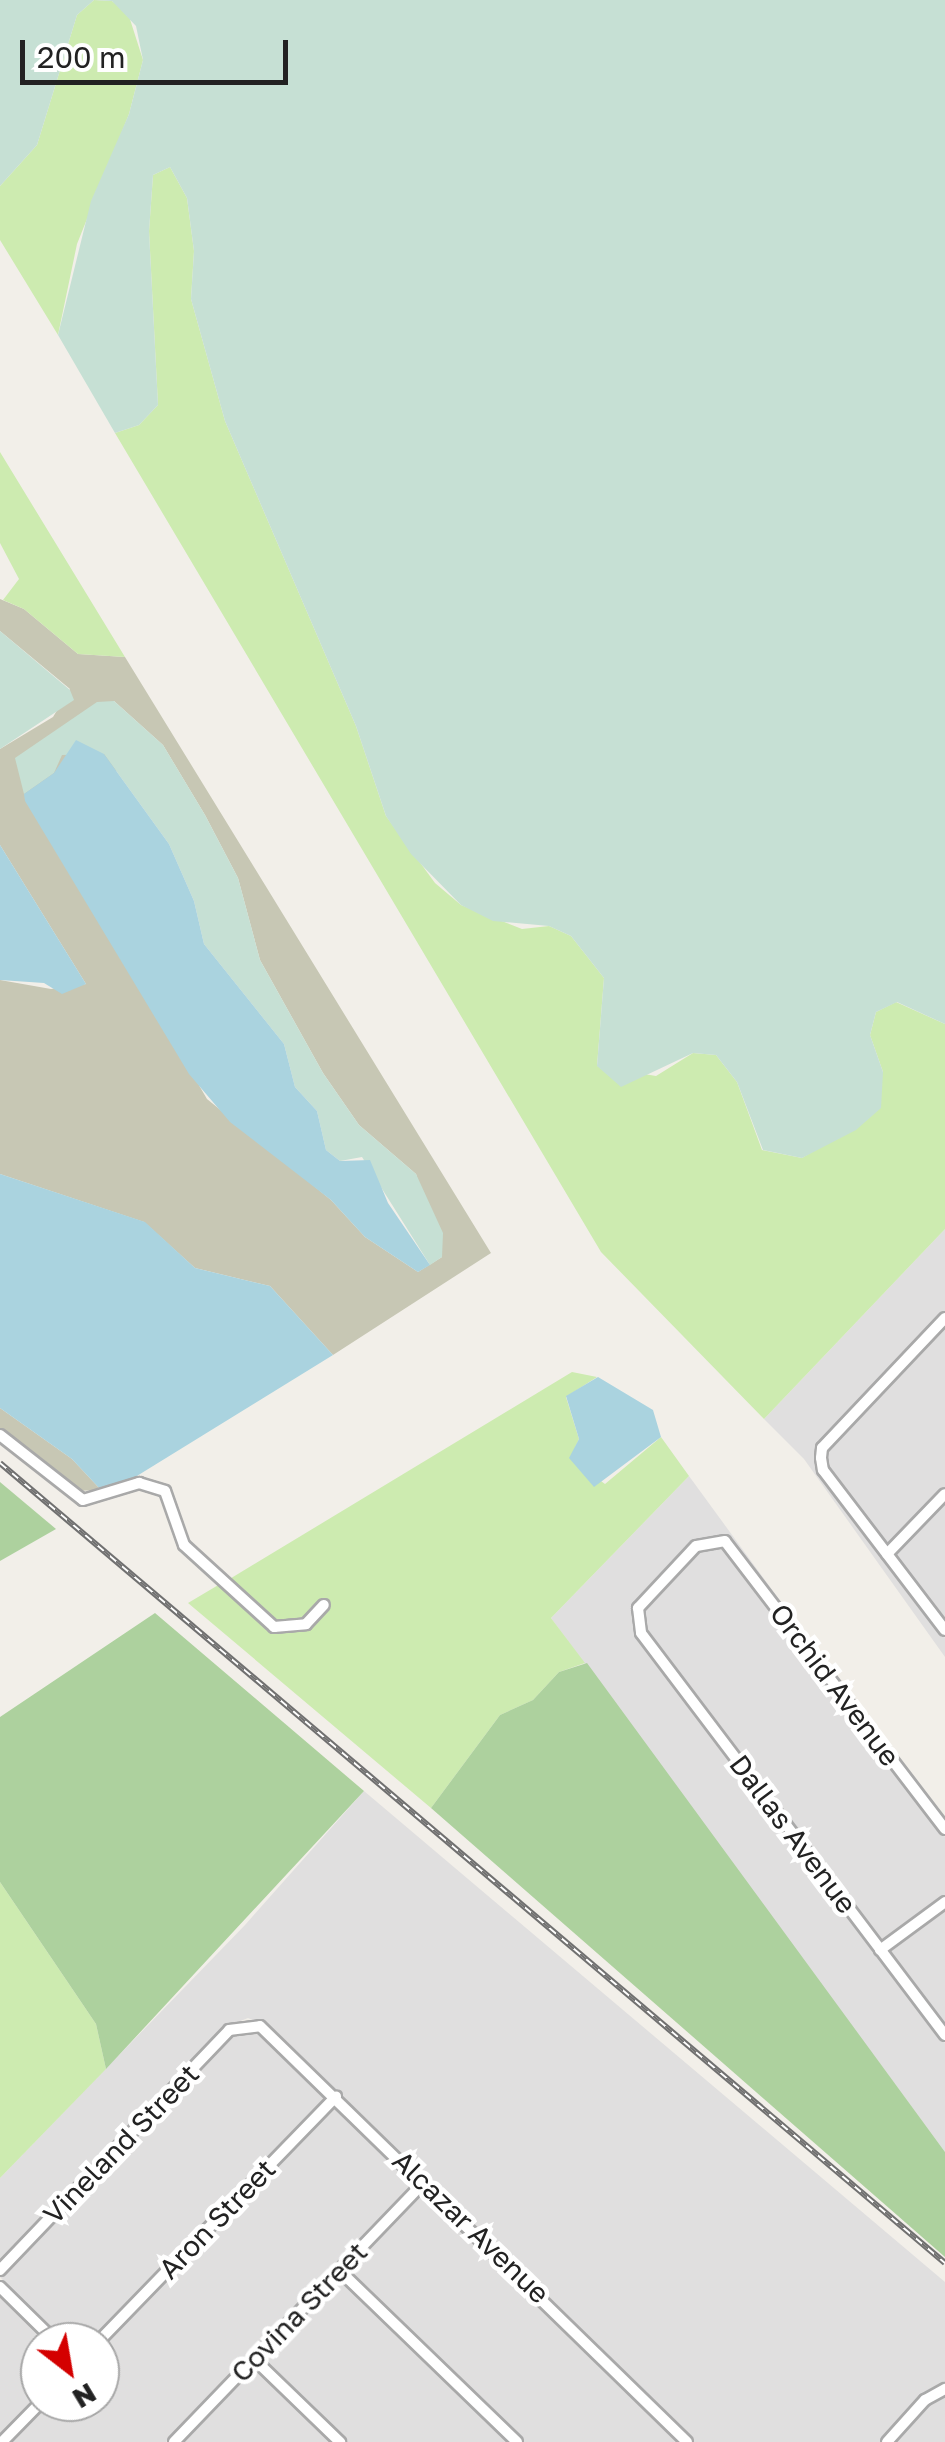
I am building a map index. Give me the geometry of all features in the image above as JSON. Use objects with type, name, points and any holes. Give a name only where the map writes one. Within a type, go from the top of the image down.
[{"type":"street","points":[[945,1318],[822,1448],[823,1470],[945,1630]]},
{"type":"street","points":[[0,1435],[83,1500],[139,1483],[165,1492],[184,1545],[274,1626],[306,1624],[324,1605]]},
{"type":"street","points":[[887,1554],[945,1494]]},
{"type":"street","name":"Orchid Avenue","points":[[641,1633],[638,1608],[696,1546],[724,1541],[945,1829]]},
{"type":"street","name":"Dallas Avenue","points":[[641,1633],[945,2035]]},
{"type":"street","points":[[880,1950],[945,1902]]},
{"type":"street","name":"Alcazar Avenue","points":[[246,2024],[272,2034],[687,2442]]},
{"type":"street","name":"Vineland Street","points":[[0,2270],[229,2030],[246,2024]]},
{"type":"street","name":"Aron Street","points":[[117,2322],[336,2096]]},
{"type":"street","name":"Covina Street","points":[[174,2442],[424,2182]]},
{"type":"street","points":[[340,2270],[518,2442]]},
{"type":"street","points":[[0,2287],[36,2322]]},
{"type":"street","points":[[254,2359],[340,2442]]},
{"type":"street","points":[[887,2442],[945,2389]]},
{"type":"street","points":[[2,2442],[21,2422]]},
{"type":"shaded area","points":[[0,0],[94,0],[77,15],[37,145],[0,186]]},
{"type":"shaded area","points":[[94,0],[945,0],[945,1024],[897,1002],[876,1012],[870,1035],[883,1072],[881,1108],[856,1130],[802,1158],[763,1150],[737,1082],[716,1055],[693,1053],[621,1087],[597,1066],[604,978],[571,936],[549,926],[493,921],[461,905],[411,854],[386,816],[356,726],[225,421],[191,299],[194,251],[187,198],[170,167],[153,175],[149,231],[158,405],[139,425],[115,433],[58,335],[91,201],[129,114],[143,60],[136,26],[112,1]]},
{"type":"shaded area","points":[[0,599],[24,609],[78,654],[125,657],[491,1253],[333,1355],[270,1286],[195,1268],[144,1222],[0,1174],[0,980],[51,989],[86,984],[0,845],[0,749],[53,717],[70,689],[0,631]],"holes":[[[114,701],[163,745],[238,878],[260,960],[323,1073],[359,1125],[416,1174],[442,1257],[418,1272],[365,1237],[331,1200],[207,1099],[122,953]]]},
{"type":"shaded area","points":[[0,631],[70,690],[74,700],[0,749]]},
{"type":"shaded area","points":[[114,701],[163,745],[205,815],[238,878],[260,960],[323,1073],[359,1125],[416,1174],[443,1233],[442,1257],[430,1265],[362,1157],[340,1161],[326,1150],[317,1111],[295,1087],[284,1044],[204,944],[194,901],[169,844],[104,754],[62,755],[54,773],[24,794],[15,758],[97,702]]},
{"type":"shaded area","points":[[945,1229],[945,1311],[819,1444],[816,1469],[945,1638],[945,1657],[804,1459],[764,1419]]},
{"type":"shaded area","points":[[945,1326],[945,1487],[887,1546],[827,1469],[827,1451]]},
{"type":"shaded area","points":[[0,1408],[72,1459],[101,1490],[72,1491],[0,1429]]},
{"type":"shaded area","points":[[689,1476],[862,1713],[725,1534],[695,1541],[635,1605],[635,1632],[945,2043],[945,2152],[551,1618]]},
{"type":"shaded area","points":[[945,1502],[945,1623],[893,1554]]},
{"type":"shaded area","points":[[723,1546],[945,1837],[945,1896],[881,1943],[646,1631],[643,1611],[699,1551]]},
{"type":"shaded area","points":[[364,1791],[945,2282],[945,2384],[922,2397],[880,2442],[693,2442],[275,2030],[248,2018],[225,2027],[0,2262],[0,2178],[245,1925]]},
{"type":"shaded area","points":[[945,1909],[945,2027],[887,1951]]},
{"type":"shaded area","points":[[247,2029],[258,2031],[329,2096],[110,2322],[44,2322],[0,2277],[232,2035]]},
{"type":"shaded area","points":[[336,2103],[417,2181],[166,2442],[9,2442],[28,2422],[120,2422],[120,2327]]},
{"type":"shaded area","points":[[424,2189],[681,2442],[524,2442],[347,2271]]},
{"type":"shaded area","points":[[340,2277],[511,2442],[347,2442],[261,2359]]},
{"type":"shaded area","points":[[0,2293],[30,2322],[20,2322],[20,2416],[0,2437]]},
{"type":"shaded area","points":[[254,2366],[333,2442],[181,2442]]},
{"type":"shaded area","points":[[945,2395],[945,2442],[894,2442],[928,2404]]},
{"type":"green space","points":[[94,0],[112,1],[128,13],[143,60],[129,114],[77,244],[58,335],[0,240],[0,186],[37,145],[77,15]]},
{"type":"green space","points":[[170,167],[187,198],[194,251],[191,299],[225,421],[356,726],[386,816],[435,883],[461,905],[522,929],[549,926],[571,936],[604,978],[597,1066],[656,1076],[693,1053],[716,1055],[737,1082],[762,1150],[802,1158],[823,1145],[883,1072],[870,1035],[876,1012],[896,1002],[945,1024],[945,1229],[764,1419],[601,1252],[115,433],[139,425],[158,405],[149,231],[153,175]]},
{"type":"green space","points":[[0,452],[125,657],[78,654],[24,609],[3,600],[19,579],[0,543]]},
{"type":"green space","points":[[572,1372],[597,1377],[566,1397],[579,1439],[570,1458],[605,1484],[661,1437],[689,1476],[551,1618],[585,1663],[559,1672],[533,1700],[500,1715],[431,1808],[188,1603],[220,1584],[271,1630],[310,1628],[330,1606],[323,1598],[304,1619],[275,1621],[228,1580]]},
{"type":"green space","points":[[0,1482],[56,1529],[0,1561]]},
{"type":"green space","points":[[155,1613],[364,1791],[106,2069],[96,2024],[0,1882],[0,1717]]},
{"type":"green space","points":[[587,1663],[945,2152],[945,2257],[431,1808],[500,1715],[533,1700],[559,1672]]},
{"type":"green space","points":[[0,1882],[96,2024],[106,2069],[0,2178]]},
{"type":"water","points":[[76,740],[104,754],[169,844],[194,901],[204,944],[284,1044],[295,1087],[317,1111],[326,1150],[340,1161],[370,1160],[388,1203],[430,1265],[418,1272],[365,1237],[331,1200],[230,1122],[189,1074],[25,801],[24,794],[54,773]]},
{"type":"water","points":[[0,845],[86,984],[62,994],[44,983],[0,980]]},
{"type":"water","points":[[0,1174],[145,1222],[195,1268],[270,1286],[333,1355],[132,1479],[101,1490],[72,1459],[0,1408]]},
{"type":"water","points":[[598,1377],[653,1410],[661,1437],[594,1487],[569,1458],[579,1439],[566,1396]]},
{"type":"railway","points":[[0,1463],[945,2263]]}]
